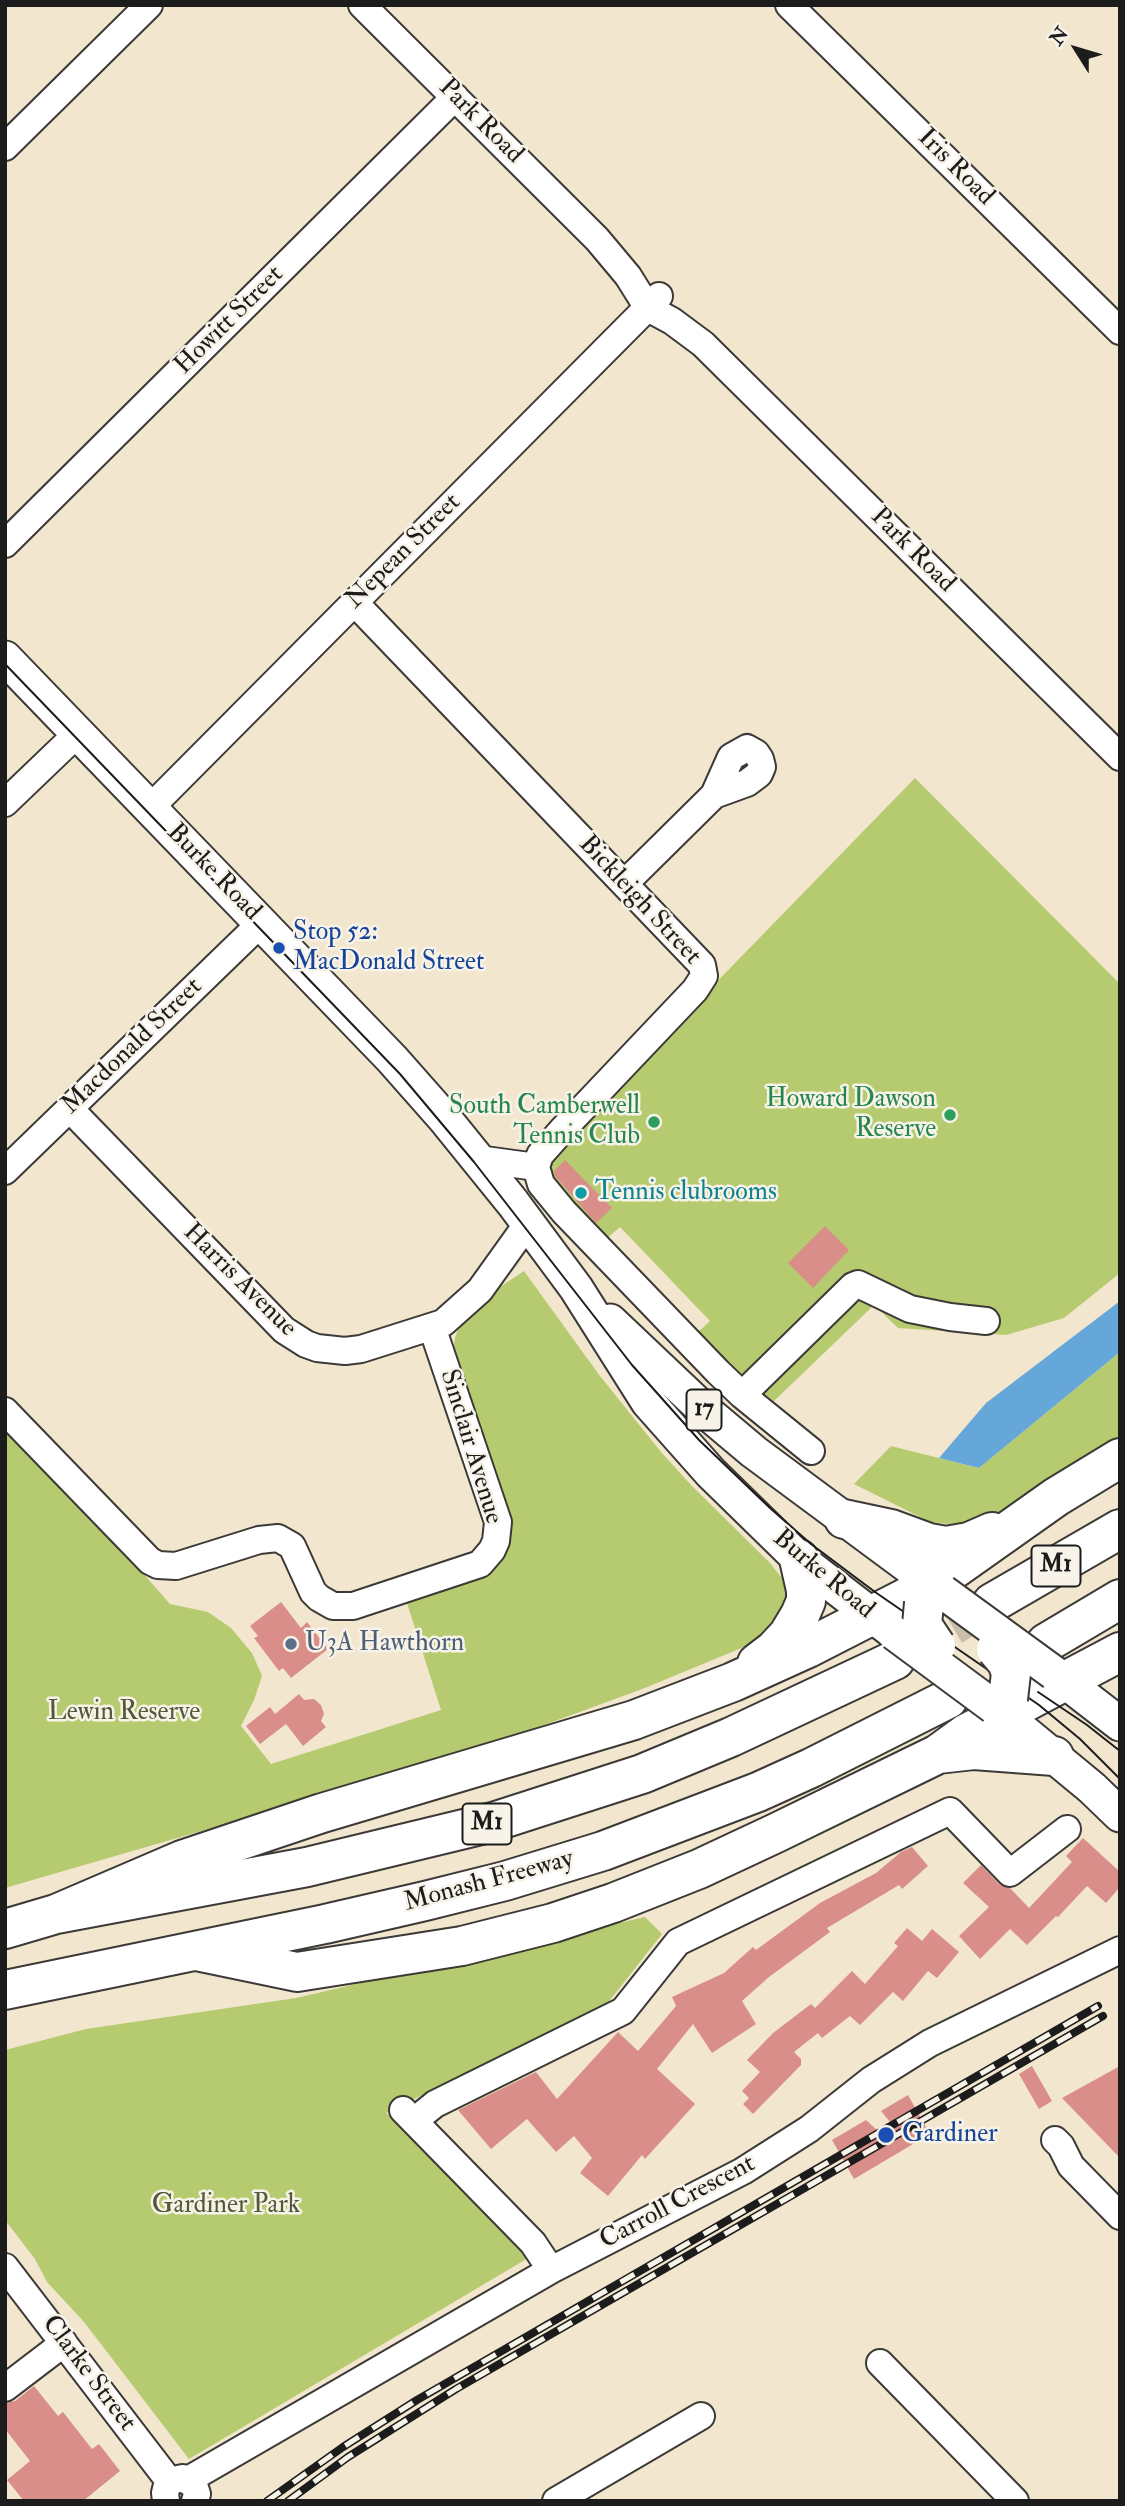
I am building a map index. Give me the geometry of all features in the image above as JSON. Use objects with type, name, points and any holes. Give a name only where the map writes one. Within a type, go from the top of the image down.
[{"type":"highway","points":[[844,1519],[891,1528],[929,1543],[953,1546],[984,1536],[1120,1458]]},
{"type":"highway","points":[[56,1914],[182,1860],[322,1812],[634,1720],[733,1682],[808,1648],[883,1634],[1056,1497]]},
{"type":"highway","name":"M1","points":[[986,1611],[1120,1529]]},
{"type":"highway","points":[[733,1682],[774,1650],[800,1615],[806,1601],[806,1590],[799,1559]]},
{"type":"highway","points":[[933,1593],[921,1618],[923,1627],[942,1653],[951,1688]]},
{"type":"highway","name":"M1","points":[[1055,1666],[1120,1599]]},
{"type":"highway","points":[[986,1611],[1010,1670],[1011,1685],[1002,1706]]},
{"type":"highway","name":"M1","points":[[5,1929],[56,1914],[307,1867],[494,1822],[642,1774],[731,1738],[883,1634]]},
{"type":"highway","points":[[196,1951],[297,1972],[462,1947],[552,1923],[613,1903],[699,1869],[938,1754],[1055,1666],[1120,1652]]},
{"type":"highway","name":"Monash Freeway","points":[[5,1990],[425,1901],[505,1881],[603,1851],[719,1808],[790,1778],[951,1688]]},
{"type":"highway","points":[[938,1754],[974,1750],[1054,1756]]},
{"type":"main road","name":"Burke Road","points":[[5,658],[392,1059],[478,1159],[535,1233],[576,1288],[649,1402],[726,1489],[883,1634],[951,1688],[1002,1706],[1120,1815]]},
{"type":"main road","name":"Burke Road","points":[[576,1288],[726,1429],[844,1519],[933,1593],[986,1611],[1055,1666],[1120,1724]]},
{"type":"street","points":[[5,147],[149,5]]},
{"type":"street","name":"Park Road","points":[[362,5],[597,240],[632,263],[653,302],[680,311],[703,344],[1120,757]]},
{"type":"street","name":"Iris Road","points":[[789,5],[1120,331]]},
{"type":"street","name":"Howitt Street","points":[[5,544],[455,97]]},
{"type":"street","name":"Nepean Street","points":[[150,808],[653,302]]},
{"type":"street","name":"Bickleigh Street","points":[[354,602],[702,965],[704,976],[695,990],[545,1149],[536,1167]]},
{"type":"street","points":[[5,803],[78,733]]},
{"type":"street","points":[[625,883],[714,795]]},
{"type":"street","name":"Macdonald Street","points":[[5,1171],[261,923]]},
{"type":"street","name":"Harris Avenue","points":[[70,1109],[277,1323],[294,1338],[317,1348],[345,1351],[380,1344],[432,1327],[450,1318],[480,1290],[505,1274],[535,1233]]},
{"type":"street","points":[[478,1159],[536,1167],[541,1184],[564,1212],[741,1395],[811,1451]]},
{"type":"street","points":[[741,1395],[858,1284],[910,1309],[986,1321]]},
{"type":"street","name":"Sinclair Avenue","points":[[5,1411],[150,1561],[158,1565],[176,1566],[259,1540],[278,1538],[292,1546],[313,1592],[319,1598],[333,1606],[353,1606],[480,1564],[496,1541],[498,1522],[432,1327]]},
{"type":"street","points":[[545,2261],[408,2115],[623,2011],[678,1942],[950,1811],[1010,1873],[1067,1829]]},
{"type":"street","name":"Carroll Crescent","points":[[178,2494],[233,2455],[545,2261],[755,2164],[808,2129],[871,2080],[930,2043],[1120,1950]]},
{"type":"street","points":[[1055,2140],[1071,2166],[1120,2216]]},
{"type":"street","name":"Clarke Street","points":[[5,2267],[178,2494]]},
{"type":"street","points":[[5,2388],[64,2343]]},
{"type":"street","points":[[880,2362],[1015,2501]]},
{"type":"street","points":[[556,2501],[701,2416]]},
{"type":"green space","points":[[915,778],[1120,984],[1120,1273],[1064,1318],[1006,1335],[898,1328],[874,1305],[774,1401],[731,1368],[697,1333],[710,1321],[620,1227],[605,1240],[557,1190],[545,1163],[666,1034]]},
{"type":"green space","name":"Lewin Reserve","points":[[524,1271],[600,1376],[661,1452],[782,1578],[787,1593],[785,1607],[763,1639],[645,1688],[408,1771],[5,1888],[5,1428],[170,1604],[208,1612],[231,1628],[252,1653],[262,1676],[241,1726],[271,1764],[441,1710],[406,1600],[496,1563],[453,1353],[455,1338],[459,1326],[494,1291]]},
{"type":"green space","points":[[1120,1352],[1120,1443],[1006,1510],[965,1522],[930,1522],[854,1484],[891,1446],[979,1468]]},
{"type":"green space","name":"Gardiner Park","points":[[645,1917],[662,1934],[607,2004],[386,2113],[540,2251],[189,2459],[84,2322],[47,2282],[35,2259],[5,2220],[5,2050],[86,2029],[296,1998]]},
{"type":"water","points":[[1120,1301],[1120,1352],[979,1468],[939,1458],[986,1403]]},
{"type":"building","name":"Tennis clubrooms","points":[[565,1160],[612,1208],[596,1223],[555,1176],[554,1171]]},
{"type":"building","points":[[825,1226],[849,1250],[813,1288],[788,1263]]},
{"type":"building","name":"U3A Hawthorn","points":[[281,1602],[301,1628],[307,1622],[328,1649],[291,1678],[283,1668],[279,1671],[254,1638],[258,1636],[250,1626]]},
{"type":"building","points":[[299,1694],[304,1700],[314,1699],[321,1705],[324,1714],[321,1721],[326,1727],[303,1746],[286,1724],[260,1744],[246,1726],[270,1707],[275,1714]]},
{"type":"building","points":[[1083,1838],[1120,1872],[1120,1887],[1106,1903],[1087,1886],[1027,1945],[1010,1929],[980,1959],[959,1936],[989,1907],[963,1883],[981,1865],[999,1884],[1010,1888],[1029,1908],[1072,1862],[1066,1856]]},
{"type":"building","points":[[912,1847],[928,1866],[902,1889],[899,1885],[827,1928],[830,1932],[769,1977],[742,2001],[756,2024],[712,2053],[693,2024],[657,2069],[695,2104],[645,2159],[642,2155],[608,2196],[580,2173],[592,2158],[574,2136],[556,2152],[527,2119],[491,2149],[458,2110],[536,2072],[557,2099],[618,2032],[638,2051],[676,2006],[672,1997],[724,1973],[753,1947],[756,1950],[820,1903],[876,1873],[901,1852]]},
{"type":"building","points":[[907,1928],[922,1941],[932,1929],[959,1952],[937,1978],[928,1971],[903,2001],[893,1992],[860,2025],[850,2016],[822,2038],[818,2033],[794,2052],[801,2059],[801,2065],[753,2114],[743,2104],[749,2098],[742,2091],[760,2072],[747,2060],[773,2033],[811,2004],[815,2008],[852,1971],[865,1984],[898,1946],[894,1943]]},
{"type":"building","points":[[1032,2066],[1052,2101],[1039,2109],[1019,2074]]},
{"type":"building","points":[[1120,2066],[1120,2158],[1062,2098]]},
{"type":"building","points":[[908,2095],[930,2134],[854,2179],[832,2140],[866,2120],[879,2132],[890,2122],[881,2111]]},
{"type":"building","points":[[34,2386],[58,2416],[63,2412],[92,2449],[99,2444],[120,2471],[83,2501],[24,2501],[7,2480],[30,2461],[5,2429],[5,2403],[15,2401]]},
{"type":"tunnel","points":[[903,1655],[992,1603]]},
{"type":"tram line","points":[[5,664],[400,1074],[474,1162],[632,1365],[699,1440],[811,1544],[875,1592],[1039,1705],[1080,1739],[1120,1779]]},
{"type":"tram line","points":[[1038,1692],[1120,1751]]},
{"type":"railway","points":[[267,2501],[343,2447],[417,2400],[1098,2006]]},
{"type":"railway","points":[[288,2501],[348,2457],[456,2389],[1103,2016]]},
{"type":"place","name":"Stop 52: MacDonald Street","points":[[279,948]]},
{"type":"place","name":"Howard Dawson Reserve","points":[[950,1115]]},
{"type":"place","name":"South Camberwell Tennis Club","points":[[654,1122]]},
{"type":"place","name":"Tennis clubrooms","points":[[581,1193]]},
{"type":"place","name":"U3A Hawthorn","points":[[291,1644]]},
{"type":"place","name":"Gardiner","points":[[886,2135]]}]
